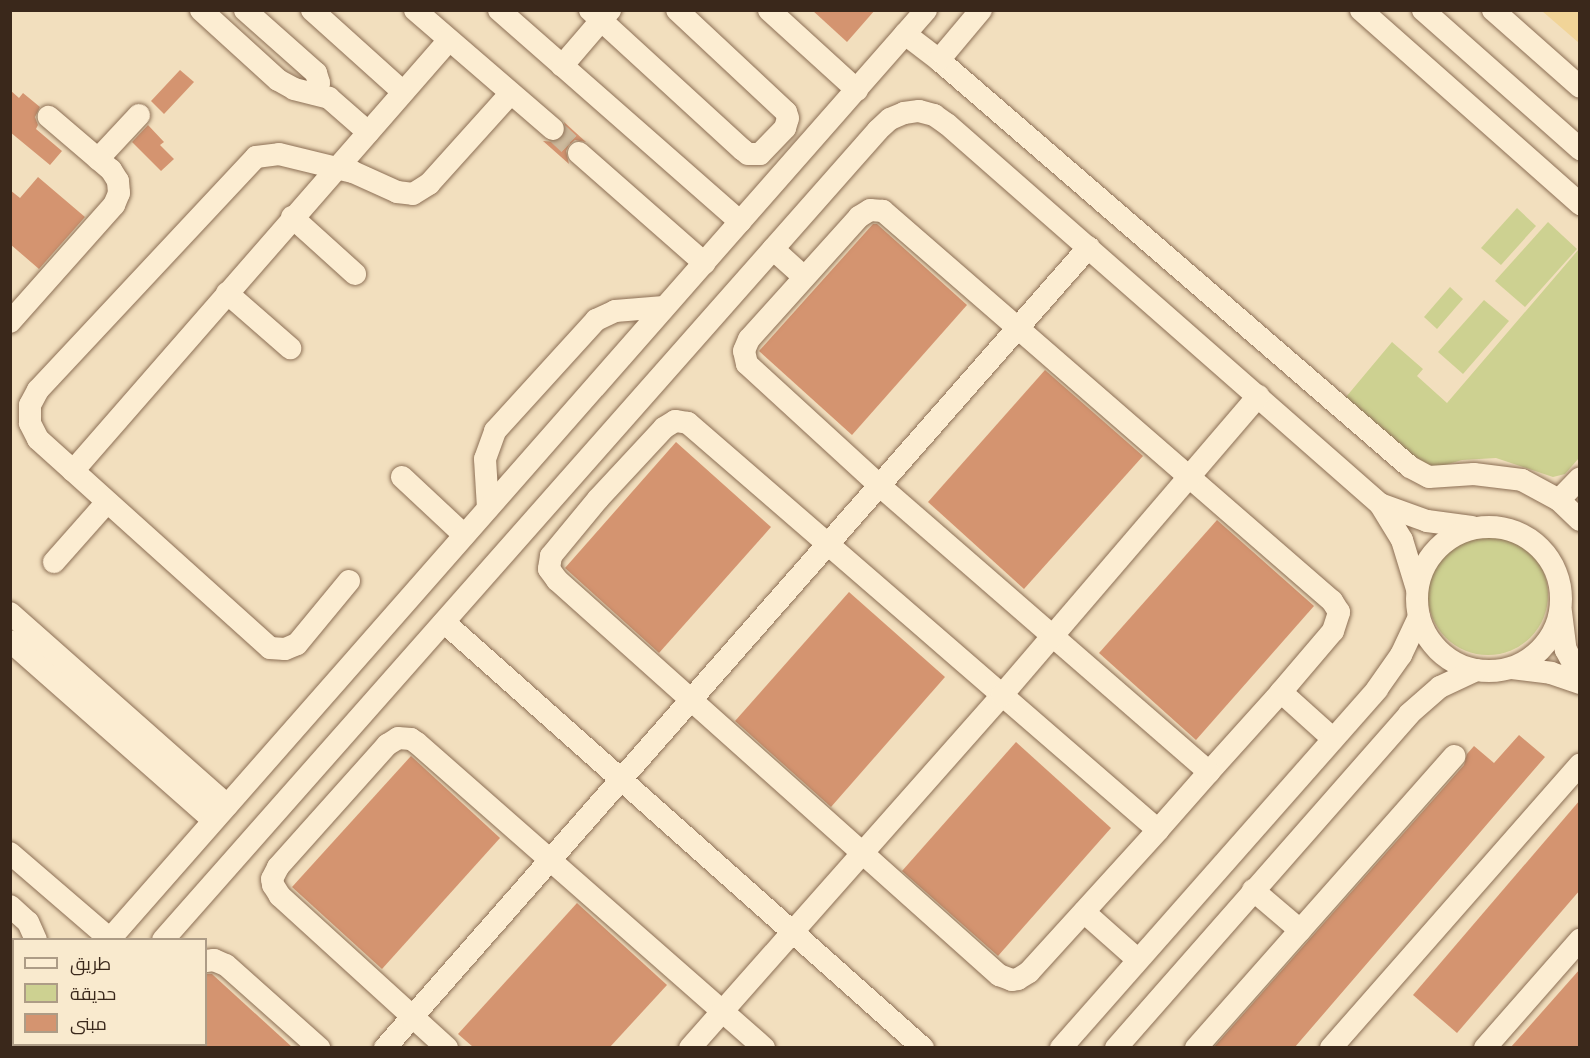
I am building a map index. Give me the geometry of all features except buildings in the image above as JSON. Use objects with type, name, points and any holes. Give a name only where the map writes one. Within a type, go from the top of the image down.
[{"type":"street","points":[[245,10],[316,73],[319,83],[313,93]]},
{"type":"street","points":[[312,10],[403,92]]},
{"type":"street","points":[[416,10],[553,129]]},
{"type":"street","points":[[499,10],[740,222]]},
{"type":"street","points":[[562,66],[601,14],[743,150],[754,155],[760,154],[785,128],[788,118],[786,112],[677,10]]},
{"type":"street","points":[[769,10],[857,90]]},
{"type":"street","points":[[110,938],[926,10]]},
{"type":"street","points":[[939,60],[981,10]]},
{"type":"street","points":[[1361,10],[1580,204]]},
{"type":"street","points":[[1423,10],[1580,149]]},
{"type":"street","points":[[1493,10],[1580,87]]},
{"type":"street","points":[[205,12],[278,80],[294,89],[335,101],[368,132]]},
{"type":"street","points":[[905,34],[939,60],[1419,474],[1440,478],[1474,474],[1498,475],[1522,480],[1559,501],[1580,520]]},
{"type":"street","points":[[73,471],[448,40]]},
{"type":"street","points":[[349,581],[297,644],[285,649],[270,648],[73,471],[33,431],[30,405],[38,390],[256,157],[279,154],[336,167],[397,192],[405,194],[421,191],[511,93]]},
{"type":"street","points":[[164,938],[884,125],[904,113],[919,111],[934,115],[947,124],[1380,504],[1402,540],[1417,589],[1419,617],[1427,636],[1440,652],[1457,664],[1476,670]]},
{"type":"street","points":[[98,159],[139,114]]},
{"type":"street","points":[[10,322],[117,199],[118,181],[98,159],[49,117]]},
{"type":"street","points":[[579,153],[704,263]]},
{"type":"street","points":[[1158,830],[693,427],[682,421],[669,424],[664,428],[598,499],[551,556],[549,569],[552,575],[862,853],[1005,978],[1011,980],[1024,976],[1084,912],[1158,830],[1281,692],[1337,625],[1339,612],[1337,606],[1019,328],[888,215],[876,210],[870,210],[859,217],[804,277],[749,339],[744,358],[751,369],[880,486],[1209,772]]},
{"type":"street","points":[[292,217],[355,274]]},
{"type":"street","points":[[385,1047],[1089,247]]},
{"type":"street","points":[[773,249],[804,277]]},
{"type":"street","points":[[227,293],[290,348]]},
{"type":"street","points":[[488,508],[485,459],[495,431],[596,320],[615,311],[664,307]]},
{"type":"street","points":[[690,1047],[1002,695],[1258,396]]},
{"type":"street","points":[[573,476],[598,499]]},
{"type":"street","points":[[402,477],[464,535]]},
{"type":"street","points":[[1559,501],[1580,478]]},
{"type":"street","points":[[54,562],[107,502]]},
{"type":"street","points":[[1380,504],[1427,521],[1503,528],[1528,538],[1547,556],[1559,581],[1561,629],[1566,650],[1580,676]]},
{"type":"street","points":[[1417,589],[1427,563],[1444,542],[1477,527]]},
{"type":"street","points":[[1512,668],[1530,658],[1545,644],[1555,627],[1560,607]]},
{"type":"street","points":[[10,613],[220,813]]},
{"type":"street","points":[[1061,1047],[1390,673],[1419,617]]},
{"type":"street","points":[[444,622],[620,781],[923,1047]]},
{"type":"street","points":[[10,641],[220,813]]},
{"type":"street","points":[[1116,1047],[1252,890],[1424,700],[1458,677],[1476,670],[1512,668],[1551,673],[1580,683]]},
{"type":"street","points":[[1281,692],[1332,738]]},
{"type":"street","points":[[447,1047],[280,897],[272,879],[278,867],[339,798],[392,740],[398,738],[411,739],[764,1047]]},
{"type":"street","points":[[1196,1047],[1454,756]]},
{"type":"street","points":[[1331,1047],[1580,765]]},
{"type":"street","points":[[311,772],[339,798]]},
{"type":"street","points":[[10,853],[108,938]]},
{"type":"street","points":[[1252,890],[1300,930]]},
{"type":"street","points":[[10,906],[32,927],[36,938]]},
{"type":"street","points":[[1084,912],[1138,960]]},
{"type":"street","points":[[1485,1047],[1580,940]]},
{"type":"street","points":[[207,960],[226,965],[319,1047]]},
{"type":"green space","points":[[1517,208],[1536,226],[1501,265],[1481,248]]},
{"type":"green space","points":[[1548,222],[1577,249],[1525,307],[1495,281]]},
{"type":"green space","points":[[1579,249],[1579,458],[1565,474],[1553,477],[1496,458],[1462,460],[1438,467],[1425,466],[1346,397],[1392,342],[1423,369],[1417,376],[1447,403]]},
{"type":"green space","points":[[1450,287],[1463,299],[1437,329],[1424,317]]},
{"type":"green space","points":[[1484,300],[1509,321],[1463,374],[1438,352]]},
{"type":"green space","points":[[1488,535],[1511,540],[1530,553],[1543,572],[1548,595],[1543,618],[1530,637],[1511,650],[1488,655],[1465,650],[1446,637],[1433,618],[1428,595],[1433,572],[1446,553],[1465,540]]},
{"type":"sand","points":[[1542,11],[1579,11],[1579,43]]},
{"type":"tunnel","points":[[553,129],[579,153]]}]
